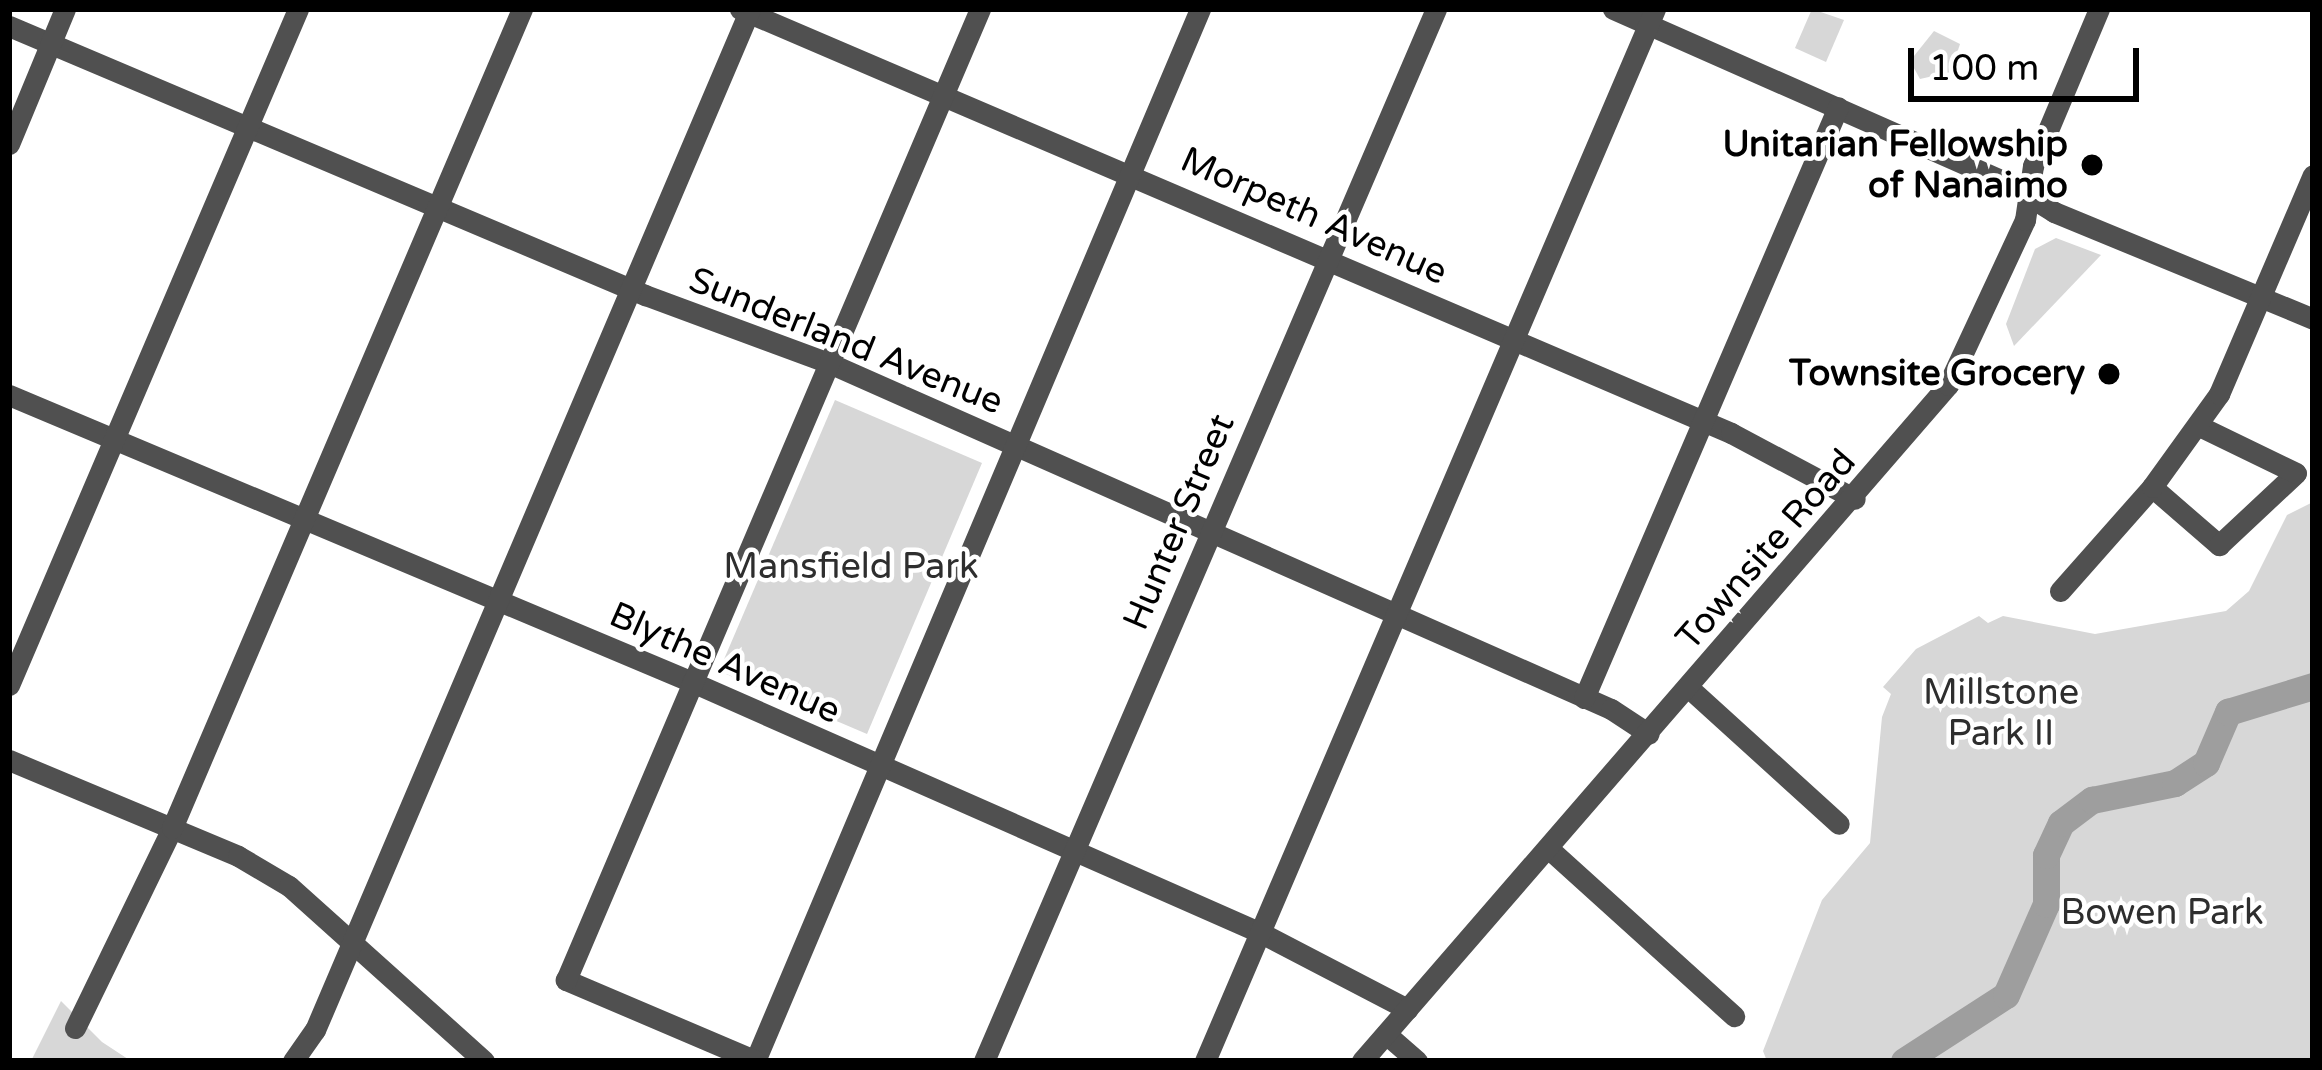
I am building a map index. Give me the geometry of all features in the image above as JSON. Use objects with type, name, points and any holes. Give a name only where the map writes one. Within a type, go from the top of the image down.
[{"type":"street","points":[[9,144],[65,9]]},
{"type":"street","points":[[9,685],[298,9]]},
{"type":"street","points":[[75,1028],[172,828],[523,9]]},
{"type":"street","points":[[980,9],[566,980],[755,1061],[1200,9]]},
{"type":"street","name":"Hunter Street","points":[[984,1061],[1436,9]]},
{"type":"street","points":[[1612,9],[1652,17],[2029,196],[2313,319]]},
{"type":"street","name":"Townsite Road","points":[[1362,1061],[1855,499],[1964,358],[2029,196],[2033,166],[2099,9]]},
{"type":"street","points":[[293,1061],[315,1030],[746,10]]},
{"type":"street","name":"Morpeth Avenue","points":[[746,10],[1704,421],[1855,499]]},
{"type":"street","points":[[1205,1061],[1652,17]]},
{"type":"street","name":"Sunderland Avenue","points":[[9,26],[439,203],[628,288],[829,363],[1585,698],[1649,734]]},
{"type":"street","points":[[1585,698],[1838,107]]},
{"type":"street","points":[[2060,591],[2199,426],[2262,298],[2313,175]]},
{"type":"street","name":"Blythe Avenue","points":[[9,394],[692,682],[1072,854],[1261,933],[1407,1009]]},
{"type":"street","points":[[2152,487],[2219,544],[2296,473],[2199,426]]},
{"type":"street","points":[[1689,688],[1840,824]]},
{"type":"street","points":[[9,760],[172,828],[289,886],[353,938],[484,1061]]},
{"type":"street","points":[[1548,848],[1734,1016]]},
{"type":"street","points":[[1386,1034],[1417,1061]]},
{"type":"green space","points":[[1812,9],[1844,20],[1826,62],[1795,48]]},
{"type":"green space","points":[[1934,31],[1960,44],[1951,72],[1920,79],[1910,61]]},
{"type":"green space","points":[[2056,238],[2101,255],[2014,346],[2006,324],[2035,249]]},
{"type":"green space","name":"Mansfield Park","points":[[835,400],[982,463],[867,734],[719,671]]},
{"type":"green space","points":[[2313,502],[2313,1061],[1767,1061],[1763,1051],[1822,900],[1870,843],[1882,717],[1891,694],[1883,687],[1916,649],[1979,616],[1988,623],[2003,616],[2095,634],[2226,611],[2249,591],[2287,515]]},
{"type":"green space","points":[[61,1001],[102,1042],[131,1061],[31,1061]]},
{"type":"waterway","points":[[1904,1061],[2006,995],[2046,904],[2046,855],[2061,823],[2092,800],[2175,783],[2206,763],[2228,712],[2313,686]]},
{"type":"place","name":"Unitarian Fellowship of Nanaimo","points":[[2092,165]]},
{"type":"place","name":"Townsite Grocery","points":[[2109,374]]},
{"type":"park label","name":"Millstone Park II","points":[[2001,712]]},
{"type":"park label","name":"Bowen Park","points":[[2162,913]]}]
